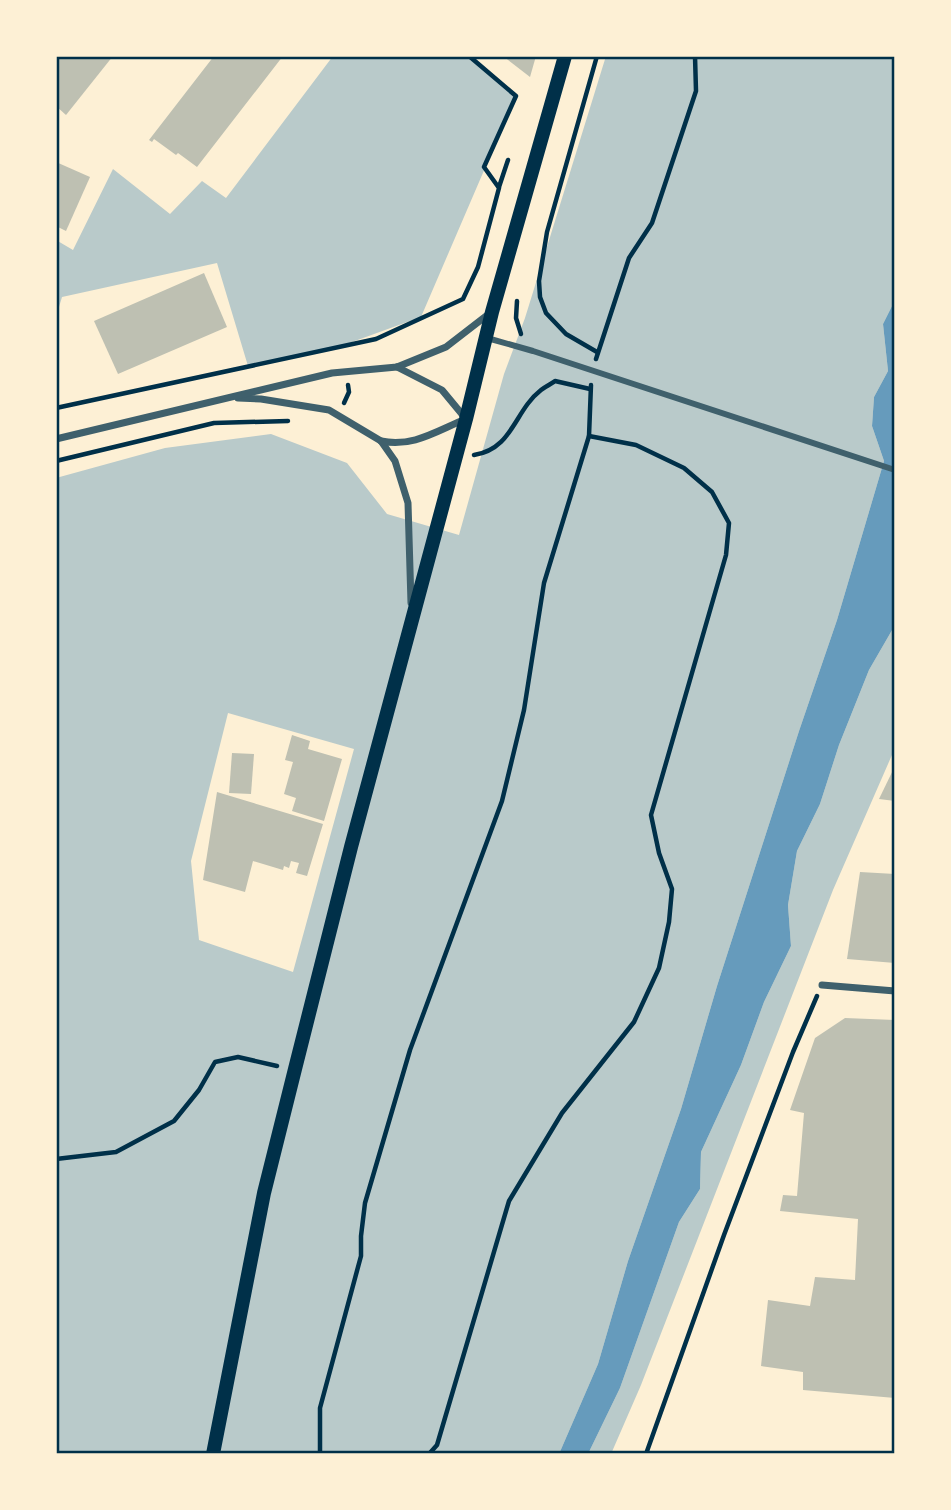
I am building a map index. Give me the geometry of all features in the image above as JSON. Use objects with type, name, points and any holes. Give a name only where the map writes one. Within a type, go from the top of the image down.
[{"type":"main road","points":[[212,1454],[261,1205],[295,1069],[458,451],[492,312],[565,56]]},
{"type":"street","points":[[56,439],[332,373],[397,367],[446,347],[492,312]]},
{"type":"street","points":[[486,338],[895,470]]},
{"type":"street","points":[[227,398],[261,399],[328,410],[381,441],[395,444],[425,438],[466,419],[442,390],[397,367]]},
{"type":"street","points":[[381,441],[395,461],[408,503],[412,566],[411,625]]},
{"type":"street","points":[[821,985],[895,991]]},
{"type":"path","points":[[469,56],[516,96],[484,167],[499,188]]},
{"type":"path","points":[[597,56],[547,232],[539,281],[540,297],[547,313],[566,334],[597,352],[629,258],[652,223],[692,104],[696,91],[695,56]]},
{"type":"path","points":[[56,408],[376,338],[463,299],[478,267],[508,160]]},
{"type":"path","points":[[320,1454],[320,1408],[361,1256],[365,1203],[410,1050],[502,801],[524,710],[544,583],[589,436],[590,389],[555,381],[539,391],[493,450],[475,456],[458,451]]},
{"type":"path","points":[[56,461],[214,423],[298,421]]},
{"type":"path","points":[[429,1454],[437,1445],[509,1201],[562,1113],[634,1022],[659,968],[669,922],[672,889],[659,853],[652,815],[726,555],[729,523],[712,492],[684,468],[636,444],[589,436]]},
{"type":"path","points":[[646,1454],[734,1209],[821,985]]},
{"type":"path","points":[[56,1159],[116,1152],[174,1121],[199,1090],[215,1062],[237,1057],[295,1069]]},
{"type":"shaded area","points":[[333,56],[469,56],[516,96],[421,317],[341,346],[248,366],[217,263],[62,297],[56,317],[56,240],[73,250],[113,169],[170,214],[202,181],[226,198]]},
{"type":"shaded area","points":[[606,56],[895,56],[895,300],[883,324],[888,371],[874,397],[872,426],[884,461],[837,620],[717,986],[681,1109],[628,1261],[598,1364],[559,1454],[56,1454],[56,478],[165,448],[271,434],[347,463],[387,514],[459,535],[504,374],[525,318]],"holes":[[[228,713],[354,749],[293,972],[199,940],[191,861]]]},
{"type":"shaded area","points":[[895,625],[895,748],[833,890],[641,1385],[611,1454],[588,1454],[620,1388],[679,1222],[700,1189],[701,1152],[741,1065],[764,1002],[791,946],[788,905],[797,851],[820,804],[839,745],[869,670]]},
{"type":"water","points":[[895,300],[895,625],[869,670],[839,745],[820,804],[797,851],[788,905],[791,946],[764,1002],[741,1065],[701,1152],[700,1189],[679,1222],[620,1388],[588,1454],[559,1454],[598,1364],[628,1261],[681,1109],[717,986],[837,620],[884,461],[872,426],[874,397],[888,371],[883,324]]},
{"type":"building","points":[[56,56],[113,56],[66,115],[56,106]]},
{"type":"building","points":[[214,56],[283,56],[197,167],[154,139],[152,142],[149,140]]},
{"type":"building","points":[[503,56],[536,56],[530,77]]},
{"type":"building","points":[[56,162],[90,177],[66,231],[56,226]]},
{"type":"building","points":[[204,273],[227,327],[118,374],[94,321]]},
{"type":"building","points":[[292,735],[310,741],[308,749],[342,759],[324,821],[292,811],[296,798],[284,794],[293,762],[285,760]]},
{"type":"building","points":[[232,753],[254,754],[251,794],[229,793]]},
{"type":"building","points":[[895,766],[895,801],[879,799]]},
{"type":"building","points":[[217,792],[323,824],[307,876],[296,873],[299,863],[291,861],[289,868],[284,866],[283,870],[253,861],[245,892],[203,880]]},
{"type":"building","points":[[860,872],[895,874],[895,963],[847,959]]},
{"type":"building","points":[[845,1018],[895,1020],[895,1398],[803,1390],[803,1372],[761,1366],[768,1300],[810,1306],[815,1277],[855,1280],[858,1219],[780,1211],[783,1195],[797,1196],[804,1113],[790,1110],[815,1038]]}]
